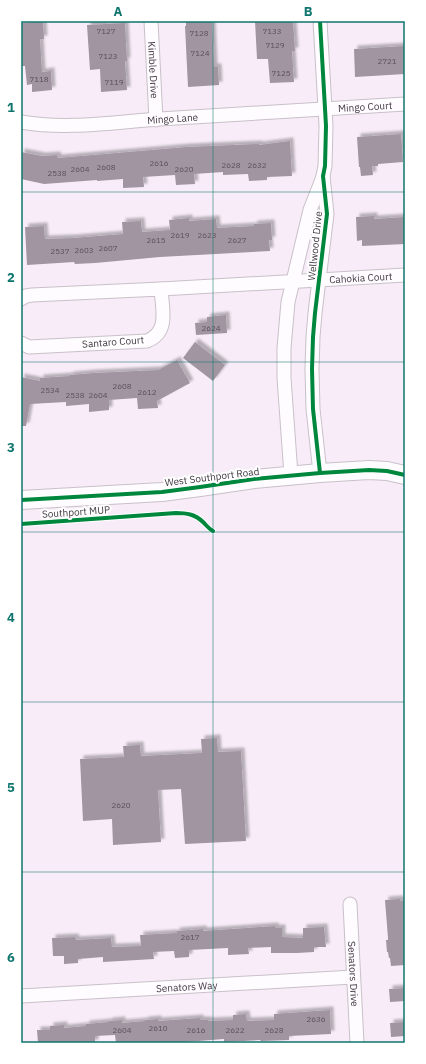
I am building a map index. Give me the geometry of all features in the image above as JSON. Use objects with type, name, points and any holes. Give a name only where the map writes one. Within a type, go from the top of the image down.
[{"type":"main road","name":"West Southport Road","points":[[21,500],[162,492],[254,479],[320,472],[369,470],[387,471],[405,475]]},
{"type":"street","name":"Kimble Drive","points":[[151,21],[156,120]]},
{"type":"street","name":"Wellwood Drive","points":[[320,21],[326,126],[324,176],[327,214],[314,325],[312,369],[313,409],[320,472]]},
{"type":"street","name":"Mingo Court","points":[[325,109],[405,104]]},
{"type":"street","name":"Mingo Lane","points":[[21,122],[35,125],[74,126],[325,109]]},
{"type":"street","name":"Wellwood Drive","points":[[291,475],[284,378],[284,348],[288,302],[310,210],[324,176]]},
{"type":"street","name":"Cahokia Court","points":[[293,281],[405,275]]},
{"type":"street","points":[[21,300],[26,296],[32,295],[293,281]]},
{"type":"street","name":"Santaro Court","points":[[21,343],[29,347],[150,340],[157,335],[162,325],[161,288]]},
{"type":"street","name":"Senators Drive","points":[[350,904],[357,1043]]},
{"type":"street","name":"Senators Way","points":[[21,996],[353,977]]},
{"type":"building","points":[[186,21],[212,21],[214,67],[218,67],[219,85],[188,87]]},
{"type":"building","points":[[255,21],[293,21],[295,51],[292,51],[294,82],[270,83],[268,59],[257,59]]},
{"type":"building","points":[[43,22],[44,39],[40,39],[42,72],[51,71],[52,90],[32,92],[32,84],[27,85],[25,66],[21,66],[21,23]]},
{"type":"building","points":[[125,23],[127,90],[101,92],[100,69],[90,70],[87,25]]},
{"type":"building","points":[[405,46],[405,74],[355,77],[354,49]]},
{"type":"building","points":[[401,134],[403,162],[378,164],[378,166],[372,166],[373,175],[361,176],[357,137]]},
{"type":"building","points":[[290,141],[292,176],[267,177],[267,180],[249,181],[248,174],[223,175],[223,172],[194,174],[195,184],[176,185],[175,175],[143,177],[144,187],[123,188],[123,179],[44,184],[21,179],[21,152],[42,156],[57,155],[58,158],[187,147],[259,145]]},
{"type":"building","points":[[374,216],[374,219],[405,217],[405,244],[362,246],[362,240],[357,241],[356,217]]},
{"type":"building","points":[[189,218],[189,221],[216,219],[217,228],[254,226],[254,224],[271,223],[272,240],[269,240],[270,251],[160,257],[95,263],[75,264],[74,262],[27,265],[25,227],[44,226],[45,239],[73,238],[123,234],[122,222],[141,221],[142,232],[170,230],[169,220]]},
{"type":"building","points":[[226,315],[227,333],[196,335],[195,323],[207,322],[207,317]]},
{"type":"building","points":[[195,342],[225,365],[213,381],[183,358]]},
{"type":"building","points":[[177,360],[190,383],[157,401],[158,408],[138,409],[137,398],[109,400],[109,410],[89,412],[89,404],[66,406],[66,402],[30,404],[26,426],[21,426],[21,377],[40,381],[40,378],[70,375],[158,370]]},
{"type":"building","points":[[217,738],[218,752],[241,751],[246,841],[185,844],[181,789],[158,790],[161,842],[113,845],[112,819],[83,821],[80,759],[124,757],[123,746],[140,745],[141,756],[202,753],[201,739]]},
{"type":"building","points":[[400,899],[400,901],[405,901],[405,965],[391,966],[390,958],[387,952],[386,940],[388,940],[388,938],[385,900]]},
{"type":"building","points":[[275,926],[275,928],[282,928],[282,937],[303,938],[303,928],[324,927],[326,947],[314,947],[314,952],[297,953],[271,953],[271,947],[248,948],[249,954],[228,955],[228,948],[189,950],[189,957],[175,958],[174,951],[153,952],[154,959],[103,962],[103,957],[78,959],[78,963],[64,964],[64,956],[53,956],[52,938],[75,937],[76,940],[111,938],[112,947],[141,946],[140,935],[177,933],[176,931],[203,929],[203,931]]},
{"type":"building","points":[[405,988],[405,1001],[390,1002],[389,989]]},
{"type":"building","points":[[330,1010],[331,1034],[289,1036],[289,1040],[224,1042],[224,1039],[173,1043],[116,1043],[115,1035],[95,1036],[95,1043],[38,1043],[37,1030],[50,1030],[50,1026],[64,1025],[64,1028],[122,1020],[122,1023],[158,1019],[158,1021],[200,1018],[200,1020],[208,1021],[233,1020],[233,1015],[246,1014],[247,1021],[274,1020],[274,1014]]},
{"type":"building","points":[[405,1022],[405,1036],[391,1037],[390,1023]]},
{"type":"cycle path","points":[[320,21],[326,126],[325,166],[323,176],[327,214],[315,313],[312,369],[313,409],[320,473]]},
{"type":"cycle path","points":[[21,500],[162,492],[254,479],[320,473],[369,470],[387,471],[405,475]]},
{"type":"cycle path","name":"Southport MUP","points":[[21,524],[180,513],[190,514],[197,517],[213,531]]}]
